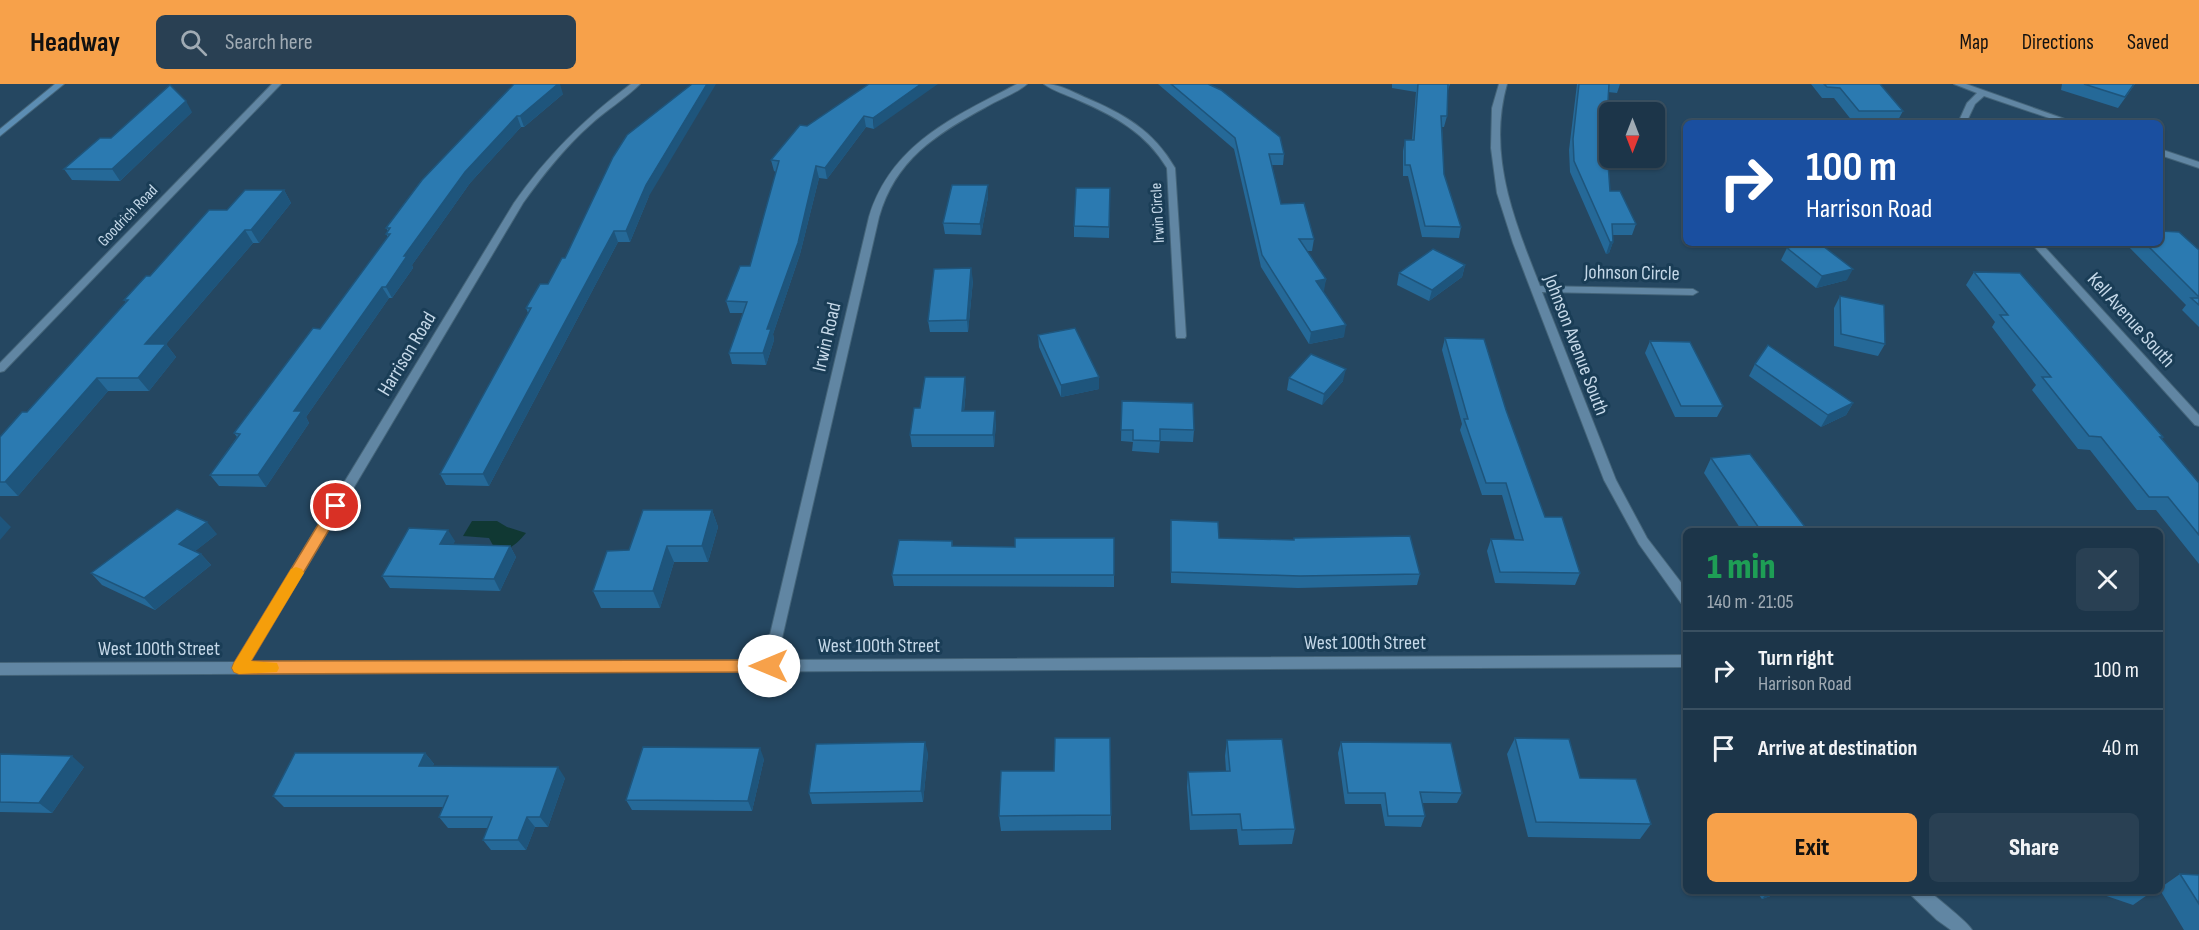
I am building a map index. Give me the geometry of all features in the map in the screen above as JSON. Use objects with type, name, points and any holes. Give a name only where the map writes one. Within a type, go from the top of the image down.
[{"type":"main road","points":[[0,133],[60,84]]},
{"type":"street","name":"Goodrich Road","points":[[0,369],[278,84]]},
{"type":"street","name":"Harrison Road","points":[[239,668],[519,203],[545,165],[578,130],[636,84]]},
{"type":"street","name":"Irwin Road","points":[[769,666],[874,217],[885,187],[905,159],[934,135],[1023,84]]},
{"type":"street","name":"Irwin Circle","points":[[1048,84],[1134,124],[1163,152],[1171,168],[1181,336]]},
{"type":"street","name":"Johnson Avenue South","points":[[1503,84],[1496,108],[1495,138],[1502,194],[1535,290],[1610,480],[1643,541],[1683,595]]},
{"type":"street","points":[[1958,84],[2063,120]]},
{"type":"street","points":[[1963,120],[1971,103],[1982,93]]},
{"type":"street","points":[[2163,153],[2199,165]]},
{"type":"street","name":"Kell Avenue South","points":[[2039,246],[2199,422]]},
{"type":"street","name":"Johnson Circle","points":[[1535,290],[1693,292]]},
{"type":"street","name":"West 100th Street","points":[[0,669],[1683,661]]},
{"type":"street","points":[[1921,894],[1943,915],[1964,930]]},
{"type":"shaded area","points":[[472,521],[497,521],[526,533],[509,548],[495,549],[489,538],[463,536]]},
{"type":"building","points":[[514,84],[558,84],[520,116],[517,116],[465,172],[404,256],[407,256],[386,287],[382,287],[294,411],[302,411],[258,475],[210,475],[240,434],[234,433],[313,328],[320,329],[390,234],[386,234],[390,228],[386,228],[422,180]]},
{"type":"building","points":[[692,84],[707,84],[646,185],[626,231],[614,231],[483,474],[440,474],[531,308],[526,308],[540,284],[548,284],[562,258],[565,258],[613,157],[627,135]]},
{"type":"building","points":[[869,84],[921,84],[873,118],[864,116],[825,168],[816,166],[798,243],[767,329],[771,329],[763,353],[729,353],[747,302],[726,301],[740,266],[750,266],[779,161],[771,160],[800,125],[807,126]]},
{"type":"building","points":[[1171,84],[1208,84],[1221,90],[1280,137],[1284,154],[1269,154],[1281,204],[1304,203],[1314,239],[1299,239],[1326,279],[1316,281],[1346,325],[1311,332],[1262,255],[1235,138]]},
{"type":"building","points":[[1418,84],[1448,84],[1447,116],[1441,116],[1444,174],[1461,227],[1425,226],[1410,165],[1405,165],[1405,140],[1414,140]]},
{"type":"building","points":[[1579,84],[1609,84],[1608,102],[1599,102],[1599,168],[1608,168],[1610,191],[1620,191],[1636,224],[1612,224],[1613,242],[1610,242],[1574,161],[1573,139]]},
{"type":"building","points":[[1824,84],[1880,84],[1903,111],[1859,111],[1840,88],[1827,87]]},
{"type":"building","points":[[2084,84],[2134,84],[2125,97]]},
{"type":"building","points":[[170,85],[186,101],[112,169],[64,169],[100,138],[111,138]]},
{"type":"building","points":[[952,185],[988,185],[980,224],[943,223]]},
{"type":"building","points":[[1076,188],[1110,188],[1109,227],[1074,226]]},
{"type":"building","points":[[245,190],[284,190],[251,230],[245,230],[145,344],[166,344],[138,378],[97,378],[5,482],[0,482],[0,437],[22,412],[27,412],[128,300],[124,300],[146,276],[150,276],[209,210],[227,210]]},
{"type":"building","points":[[2163,231],[2179,232],[2199,250],[2199,297],[2148,246],[2163,246]]},
{"type":"building","points":[[1823,246],[1853,269],[1822,276],[1787,248]]},
{"type":"building","points":[[1433,249],[1465,265],[1432,290],[1399,273]]},
{"type":"building","points":[[971,268],[967,320],[928,321],[934,269]]},
{"type":"building","points":[[1974,272],[2020,273],[2163,437],[2160,437],[2199,483],[2199,535],[2168,497],[2149,497],[2101,437],[2089,436],[2042,377],[2051,377],[2000,315],[2008,315]]},
{"type":"building","points":[[1840,296],[1884,305],[1885,344],[1841,334]]},
{"type":"building","points":[[2191,298],[2199,298],[2199,305]]},
{"type":"building","points":[[1075,328],[1099,377],[1061,385],[1038,335]]},
{"type":"building","points":[[1445,338],[1484,339],[1506,410],[1545,517],[1562,517],[1580,573],[1500,572],[1491,539],[1523,540],[1506,483],[1486,483],[1464,419],[1468,419]]},
{"type":"building","points":[[1650,341],[1690,342],[1723,406],[1681,406]]},
{"type":"building","points":[[1768,345],[1853,403],[1828,415],[1755,364]]},
{"type":"building","points":[[1311,354],[1346,369],[1324,394],[1289,378]]},
{"type":"building","points":[[925,377],[965,377],[962,411],[995,411],[993,435],[910,435],[914,408],[920,408]]},
{"type":"building","points":[[1122,401],[1193,403],[1194,430],[1160,429],[1160,441],[1133,440],[1133,430],[1121,430]]},
{"type":"building","points":[[1750,454],[1806,528],[1759,528],[1711,458]]},
{"type":"building","points":[[177,509],[207,522],[179,544],[201,554],[144,598],[91,573]]},
{"type":"building","points":[[643,510],[712,510],[702,546],[667,546],[653,591],[593,591],[607,551],[629,550]]},
{"type":"building","points":[[1171,520],[1218,522],[1219,538],[1294,540],[1294,538],[1410,536],[1420,574],[1300,576],[1171,572]]},
{"type":"building","points":[[409,528],[448,530],[440,544],[510,546],[494,579],[382,576]]},
{"type":"building","points":[[1015,538],[1114,538],[1114,575],[892,575],[899,540],[952,541],[952,546],[1015,547]]},
{"type":"building","points":[[1055,738],[1110,738],[1111,815],[999,816],[1001,771],[1054,771]]},
{"type":"building","points":[[1515,738],[1569,739],[1580,778],[1636,779],[1651,824],[1536,822]]},
{"type":"building","points":[[1282,739],[1295,829],[1242,830],[1240,814],[1192,815],[1188,772],[1230,771],[1227,740]]},
{"type":"building","points":[[925,742],[921,791],[809,793],[816,744]]},
{"type":"building","points":[[1341,742],[1451,743],[1462,793],[1420,792],[1425,816],[1388,816],[1385,793],[1348,793]]},
{"type":"building","points":[[643,747],[760,748],[748,801],[626,800]]},
{"type":"building","points":[[295,753],[425,753],[419,766],[558,767],[540,817],[527,817],[518,840],[483,840],[492,817],[439,817],[448,796],[273,796]]},
{"type":"building","points":[[0,754],[72,756],[39,803],[0,802]]},
{"type":"building","points":[[2180,874],[2199,875],[2199,904]]},
{"type":"slow traffic","points":[[272,668],[239,668],[296,573]]},
{"type":"route","points":[[336,506],[239,668],[769,666]]}]
